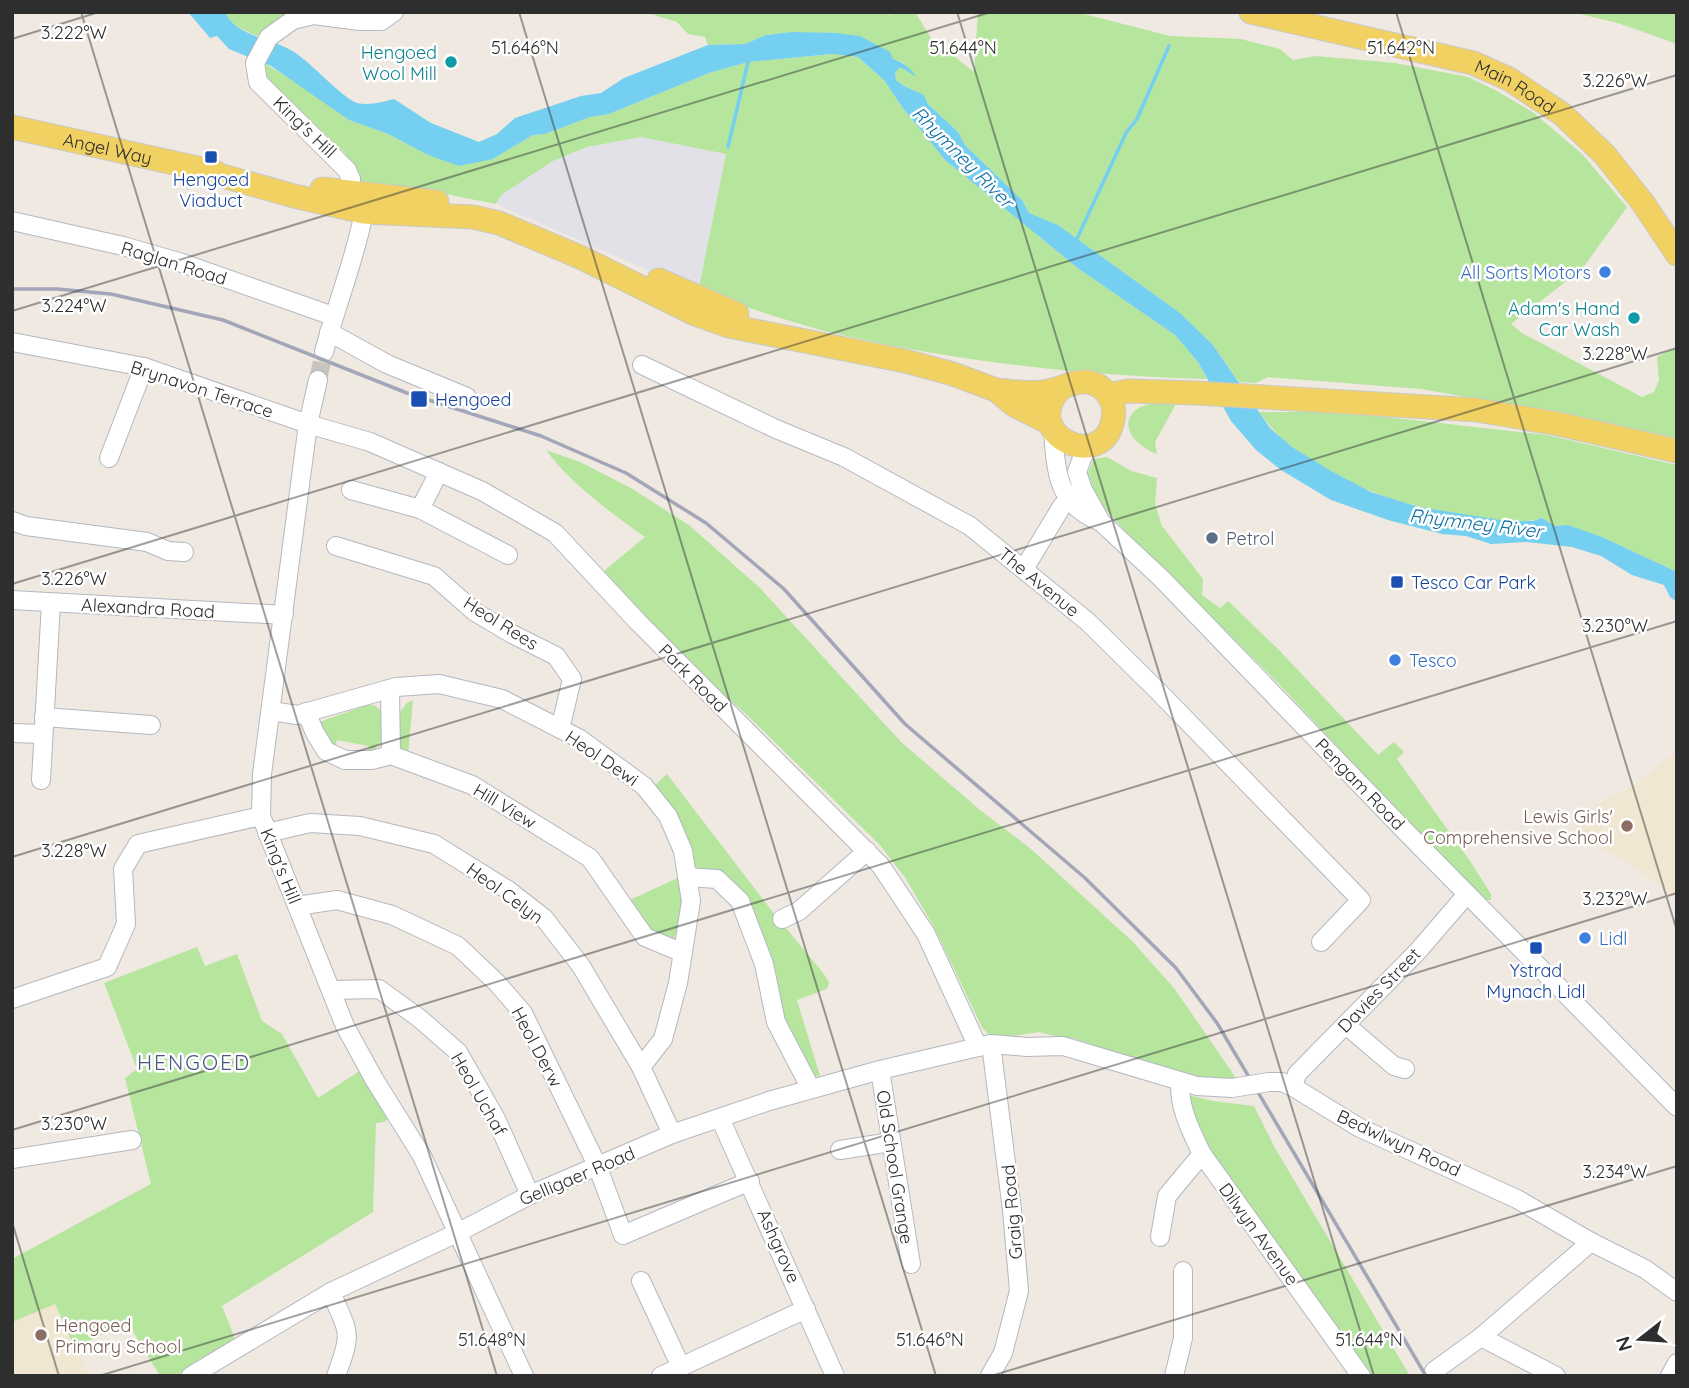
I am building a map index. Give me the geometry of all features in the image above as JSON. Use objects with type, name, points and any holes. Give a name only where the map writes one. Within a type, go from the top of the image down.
[{"type":"main road","name":"Main Road","points":[[1251,12],[1473,63],[1508,79],[1562,114],[1605,155],[1643,203],[1677,254]]},
{"type":"main road","name":"Angel Way","points":[[12,127],[201,170]]},
{"type":"main road","points":[[201,170],[350,193],[501,209],[767,328],[811,342]]},
{"type":"main road","points":[[201,170],[294,197],[364,212],[461,216],[499,223],[580,257],[695,314],[729,326],[905,361],[953,374],[996,390],[1046,392],[1072,382],[1092,383],[1108,395],[1114,416],[1105,436],[1089,446],[1070,445],[1061,440],[1051,427],[1014,405],[996,390]]},
{"type":"main road","points":[[1051,427],[1048,413],[1055,394],[1062,387]]},
{"type":"main road","points":[[1108,395],[1128,391],[1196,393],[1477,410],[1559,424],[1677,451]]},
{"type":"street","name":"King's Hill","points":[[350,193],[351,179],[347,170],[258,82],[255,63],[269,37],[293,20],[314,15],[381,21],[394,12]]},
{"type":"street","points":[[324,352],[355,256],[364,212]]},
{"type":"street","name":"Raglan Road","points":[[12,221],[123,246],[182,263],[331,324],[387,364],[467,397]]},
{"type":"street","name":"Brynavon Terrace","points":[[12,342],[144,368],[308,424]]},
{"type":"street","name":"The Avenue","points":[[642,365],[764,424],[844,457],[970,526],[1088,622],[1361,901],[1321,942]]},
{"type":"street","points":[[109,458],[144,368]]},
{"type":"street","name":"King's Hill","points":[[318,380],[308,424],[262,774],[264,825],[345,1026],[422,1156],[524,1376]]},
{"type":"street","name":"Park Road","points":[[308,424],[370,442],[439,472],[482,491],[555,533],[638,622],[880,866],[926,934],[985,1046]]},
{"type":"street","points":[[1051,427],[1057,476],[1069,499]]},
{"type":"street","points":[[1024,569],[1062,506],[1076,493],[1081,483],[1077,472],[1089,446]]},
{"type":"street","points":[[420,509],[439,472]]},
{"type":"street","name":"Pengam Road","points":[[1081,483],[1101,522]]},
{"type":"street","points":[[351,490],[420,509],[508,555]]},
{"type":"street","name":"Pengam Road","points":[[1069,499],[1085,515],[1101,522],[1161,578],[1677,1107]]},
{"type":"street","points":[[12,521],[26,526],[147,542],[168,551],[184,552]]},
{"type":"street","name":"Heol Rees","points":[[335,546],[434,576],[475,612],[556,656],[572,679],[560,729]]},
{"type":"street","name":"Alexandra Road","points":[[12,600],[284,615]]},
{"type":"street","points":[[41,780],[51,603]]},
{"type":"street","name":"Heol Dewi","points":[[271,711],[297,715],[390,689],[439,684],[502,699],[580,739],[644,786],[668,816],[683,851],[691,901],[678,983],[663,1039],[641,1067]]},
{"type":"street","points":[[390,689],[391,755]]},
{"type":"street","name":"Hill View","points":[[306,712],[314,733],[326,751],[345,760],[372,760],[391,755],[472,785],[590,858],[645,937],[683,953]]},
{"type":"street","points":[[12,733],[44,726],[151,726]]},
{"type":"street","name":"Heol Celyn","points":[[12,999],[107,967],[126,923],[124,869],[138,844],[264,825],[310,823],[360,826],[434,844],[497,883],[544,918],[581,966],[641,1067],[672,1135]]},
{"type":"street","points":[[782,919],[799,911],[867,851]]},
{"type":"street","points":[[687,877],[718,879],[740,901],[764,964],[776,1022],[811,1089]]},
{"type":"street","name":"Davies Street","points":[[1293,1087],[1297,1074],[1418,951],[1467,894]]},
{"type":"street","name":"Heol Derw","points":[[297,906],[337,900],[392,915],[458,946],[497,983],[523,1013],[597,1165],[624,1235],[750,1181]]},
{"type":"street","name":"Heol Uchaf","points":[[331,990],[379,989],[458,1052],[496,1119],[530,1195]]},
{"type":"street","points":[[1346,1025],[1394,1066],[1405,1069]]},
{"type":"street","name":"Bedwlwyn Road","points":[[985,1046],[1063,1046],[1189,1084],[1232,1088],[1269,1082],[1282,1083],[1360,1128],[1517,1199],[1591,1242],[1646,1269],[1677,1292]]},
{"type":"street","name":"Gelligaer Road","points":[[191,1376],[331,1292],[597,1165],[672,1135],[811,1089],[985,1046]]},
{"type":"street","name":"Graig Road","points":[[985,1046],[1012,1210],[1019,1291],[1003,1353],[990,1376]]},
{"type":"street","name":"Old School Grange","points":[[880,1070],[911,1264]]},
{"type":"street","name":"Dilwyn Avenue","points":[[1189,1084],[1179,1097],[1202,1154],[1361,1376]]},
{"type":"street","name":"Ashgrove","points":[[720,1118],[835,1376]]},
{"type":"street","points":[[12,1159],[132,1140]]},
{"type":"street","points":[[840,1150],[891,1142]]},
{"type":"street","points":[[1160,1237],[1167,1196],[1202,1154]]},
{"type":"street","points":[[1434,1371],[1482,1337],[1591,1242]]},
{"type":"street","points":[[1174,1376],[1183,1339],[1183,1271]]},
{"type":"street","points":[[640,1281],[681,1367]]},
{"type":"street","points":[[331,1292],[348,1331],[348,1344],[336,1376]]},
{"type":"street","points":[[661,1376],[806,1309]]},
{"type":"street","points":[[1482,1337],[1556,1376]]},
{"type":"street","points":[[1670,1376],[1677,1363]]},
{"type":"shaded area","points":[[641,137],[726,154],[698,292],[496,204],[501,195],[553,161],[587,147]]},
{"type":"shaded area","name":"Lewis Girls' Comprehensive School","points":[[1677,751],[1677,899],[1628,862],[1572,834],[1581,818],[1592,807],[1635,785]]},
{"type":"shaded area","name":"Hengoed Primary School","points":[[55,1304],[88,1376],[12,1376],[12,1322]]},
{"type":"green space","points":[[225,12],[290,12],[257,36],[234,24]]},
{"type":"green space","points":[[644,12],[889,12],[889,15],[915,12],[931,38],[974,72],[978,12],[1076,12],[1170,36],[1241,39],[1280,49],[1293,60],[1316,56],[1395,63],[1468,77],[1534,113],[1582,154],[1627,207],[1582,269],[1511,324],[1522,333],[1642,397],[1654,392],[1659,380],[1657,357],[1677,347],[1677,440],[1523,407],[1421,389],[1268,377],[1256,383],[1239,382],[1213,345],[1180,313],[1058,225],[1029,213],[1022,200],[965,145],[958,132],[928,104],[924,95],[896,80],[895,73],[898,68],[904,68],[914,75],[904,63],[893,59],[860,36],[792,32],[766,35],[745,44],[708,45],[705,37],[688,34],[677,22]]},
{"type":"green space","points":[[1572,12],[1677,12],[1677,44],[1618,23]]},
{"type":"green space","points":[[832,54],[858,57],[884,80],[945,160],[1079,269],[1175,335],[1198,362],[1207,379],[1069,371],[932,353],[824,331],[698,292],[726,154],[641,137],[587,147],[553,161],[501,195],[496,204],[440,193],[366,190],[344,152],[268,80],[264,63],[349,120],[388,134],[428,155],[493,159],[533,135],[545,134],[590,117],[609,114],[709,73],[748,62]]},
{"type":"green space","points":[[1168,401],[1177,402],[1155,442],[1157,454],[1135,439],[1128,421],[1138,408]]},
{"type":"green space","points":[[1259,412],[1342,412],[1547,435],[1677,465],[1677,572],[1602,537],[1568,525],[1555,526],[1542,518],[1513,521],[1453,514],[1391,498],[1359,486],[1302,455],[1278,435]]},
{"type":"green space","points":[[546,450],[580,462],[631,488],[690,526],[760,588],[901,742],[980,810],[1031,849],[1132,941],[1174,988],[1236,1078],[1198,1080],[1073,1038],[1066,1039],[1039,1032],[993,1039],[982,1027],[934,927],[906,879],[880,845],[745,713],[691,666],[604,571],[645,537],[579,486]]},
{"type":"green space","points":[[1107,457],[1131,471],[1157,478],[1155,504],[1162,526],[1203,579],[1202,595],[1220,608],[1228,601],[1279,650],[1378,755],[1394,742],[1404,752],[1397,759],[1470,861],[1491,894],[1491,900],[1486,900],[1453,870],[1278,683],[1096,499],[1088,472],[1094,459]]},
{"type":"green space","points":[[413,700],[408,756],[399,746],[396,717],[407,703]]},
{"type":"green space","points":[[374,705],[384,713],[385,737],[373,751],[368,752],[369,746],[337,740],[335,747],[330,743],[319,725],[322,721]]},
{"type":"green space","points":[[667,774],[829,983],[827,989],[797,1000],[820,1076],[814,1076],[808,1071],[786,1036],[742,900],[698,871],[652,788]]},
{"type":"green space","points":[[682,876],[679,927],[671,942],[664,944],[623,903]]},
{"type":"green space","points":[[197,947],[205,966],[237,954],[262,1021],[282,1034],[318,1098],[361,1070],[393,1116],[384,1122],[376,1123],[373,1212],[222,1306],[235,1339],[176,1376],[160,1376],[127,1322],[75,1348],[55,1304],[12,1322],[12,1259],[151,1184],[125,1078],[137,1069],[104,983]]},
{"type":"green space","points":[[1184,1094],[1254,1106],[1275,1148],[1410,1376],[1370,1376],[1205,1144]]},
{"type":"water","name":"Rhymney River","points":[[188,12],[225,12],[237,27],[294,52],[351,100],[366,104],[394,99],[431,123],[479,142],[497,134],[515,118],[581,96],[601,93],[624,78],[708,45],[745,44],[766,35],[792,32],[860,36],[890,52],[893,59],[909,68],[916,77],[899,68],[895,73],[896,80],[924,95],[928,104],[958,132],[965,145],[1022,200],[1029,213],[1058,225],[1180,313],[1213,345],[1270,428],[1292,447],[1371,492],[1419,507],[1507,521],[1533,521],[1542,518],[1555,526],[1568,525],[1602,537],[1677,572],[1677,602],[1670,597],[1664,585],[1632,575],[1601,556],[1572,547],[1527,542],[1491,544],[1466,536],[1442,534],[1388,520],[1331,500],[1281,470],[1256,450],[1231,421],[1198,362],[1175,335],[1079,269],[945,160],[884,80],[858,57],[832,54],[748,62],[709,73],[609,114],[590,117],[545,134],[533,135],[493,159],[459,166],[428,155],[388,134],[349,120],[271,66],[229,49],[217,36],[210,38]]},
{"type":"waterway","points":[[1075,243],[1126,133],[1137,119],[1169,46]]},
{"type":"waterway","points":[[728,147],[748,62]]},
{"type":"tunnel","points":[[318,380],[324,352]]},
{"type":"railway","points":[[12,289],[57,289],[111,294],[223,320],[407,393],[541,436],[626,473],[706,523],[784,589],[905,724],[1085,878],[1176,968],[1217,1023],[1426,1376]]},
{"type":"place","name":"Hengoed Wool Mill","points":[[451,62]]},
{"type":"place","name":"Hengoed Viaduct","points":[[211,157]]},
{"type":"place","name":"All Sorts Motors","points":[[1605,272]]},
{"type":"place","name":"Adam's Hand Car Wash","points":[[1634,318]]},
{"type":"place","name":"Hengoed","points":[[419,399]]},
{"type":"place","name":"Petrol","points":[[1212,538]]},
{"type":"place","name":"Tesco Car Park","points":[[1397,582]]},
{"type":"place","name":"Tesco","points":[[1395,660]]},
{"type":"place","name":"Lewis Girls' Comprehensive School","points":[[1627,826]]},
{"type":"place","name":"Lidl","points":[[1585,938]]},
{"type":"place","name":"Ystrad Mynach Lidl","points":[[1536,948]]},
{"type":"place","name":"Hengoed Primary School","points":[[41,1335]]},
{"type":"district","name":"HENGOED","points":[[194,1062]]}]
